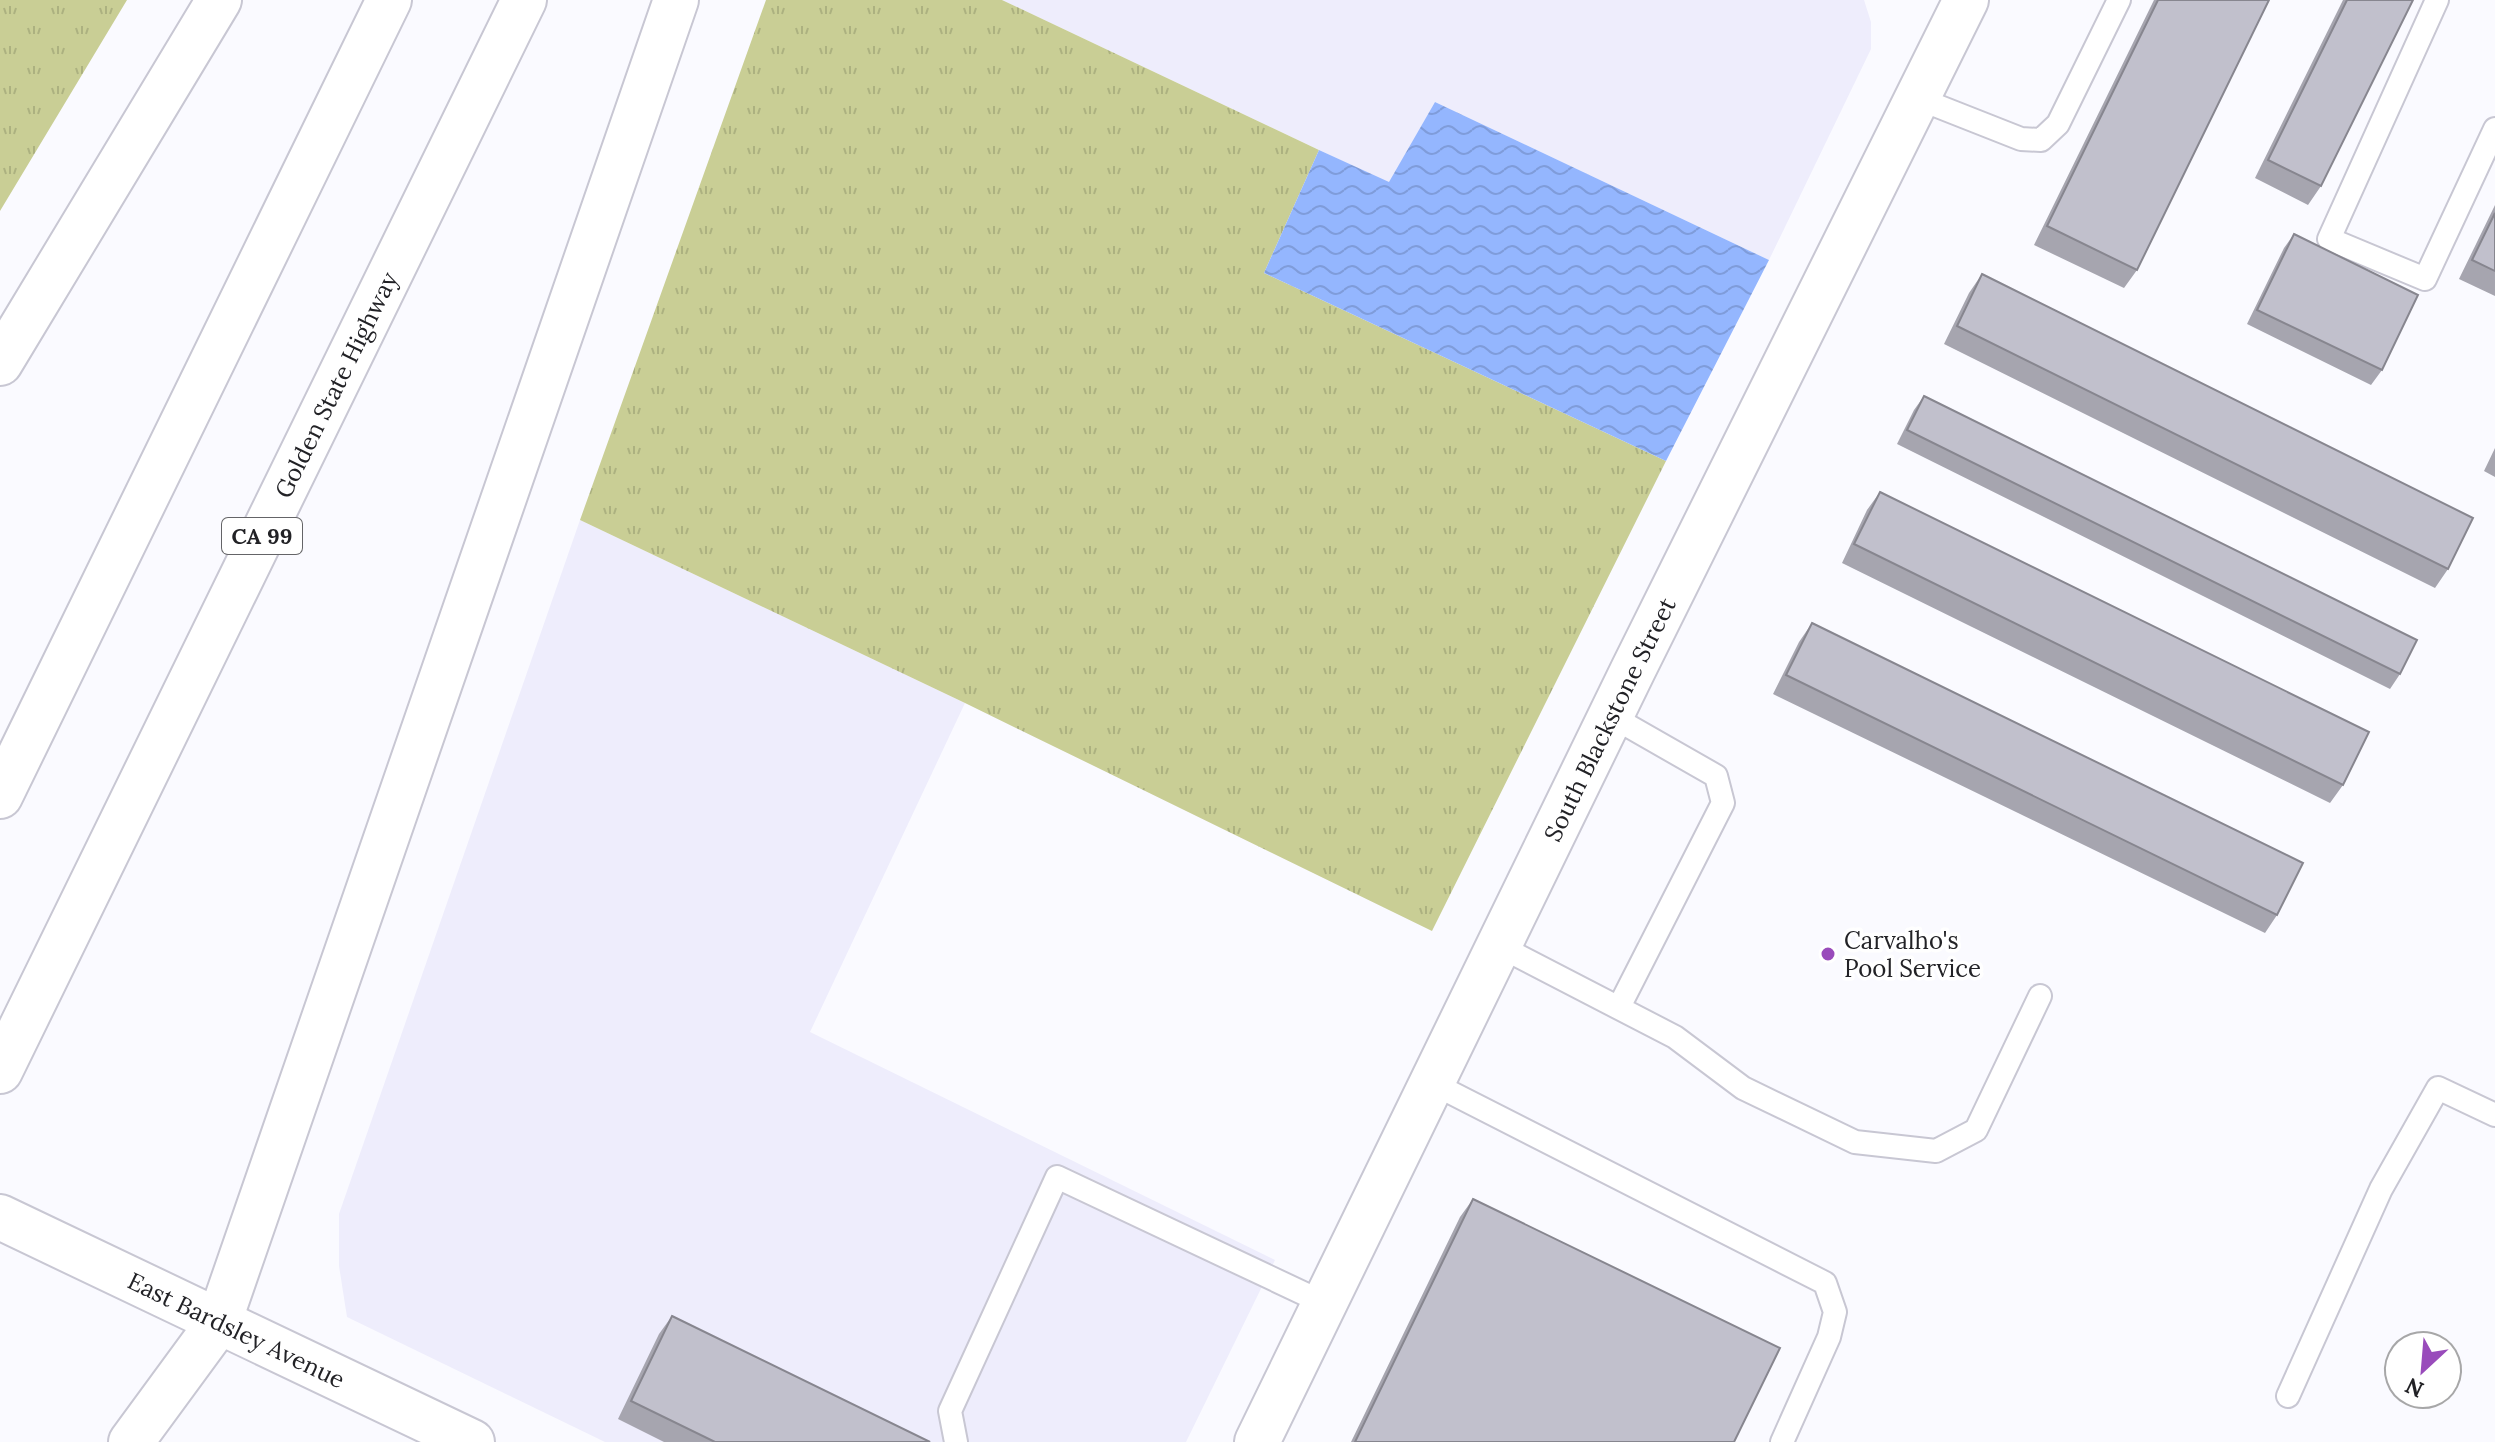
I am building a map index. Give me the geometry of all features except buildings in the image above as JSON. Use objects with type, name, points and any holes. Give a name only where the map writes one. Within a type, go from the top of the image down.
[{"type":"main road","points":[[0,363],[219,0]]},
{"type":"main road","points":[[0,796],[389,0]]},
{"type":"main road","name":"Golden State Highway","points":[[0,1071],[524,0]]},
{"type":"main road","points":[[131,1442],[219,1322],[676,0]]},
{"type":"main road","name":"South Blackstone Street","points":[[1257,1442],[1611,716],[1966,0]]},
{"type":"main road","name":"East Bardsley Avenue","points":[[0,1217],[472,1442]]},
{"type":"lane","points":[[1917,98],[2021,139],[2041,140],[2058,124],[2119,0]]},
{"type":"lane","points":[[2437,0],[2329,239],[2425,279],[2495,129]]},
{"type":"lane","points":[[1611,716],[1716,776],[1723,803],[1619,1007]]},
{"type":"lane","points":[[1499,946],[1675,1037],[1743,1088],[1855,1142],[1936,1151],[1976,1130],[2040,996]]},
{"type":"lane","points":[[1432,1083],[1825,1283],[1835,1312],[1829,1337],[1782,1442]]},
{"type":"lane","points":[[2288,1396],[2381,1189],[2438,1088],[2495,1115]]},
{"type":"lane","points":[[956,1442],[950,1411],[1057,1177],[1324,1303]]},
{"type":"shaded area","points":[[1002,0],[1864,0],[1871,22],[1871,49],[1769,260],[1435,102],[1389,183]]},
{"type":"shaded area","points":[[580,520],[965,703],[810,1032],[1275,1260],[1186,1442],[605,1442],[347,1317],[339,1266],[339,1214]]},
{"type":"green space","points":[[0,0],[127,0],[0,211]]},
{"type":"green space","points":[[766,0],[1002,0],[1319,150],[1264,273],[1666,461],[1432,931],[965,703],[580,520]]},
{"type":"water","points":[[1435,102],[1769,260],[1666,461],[1264,273],[1319,150],[1389,182]]},
{"type":"place","name":"Carvalho's Pool Service","points":[[1828,954]]}]
